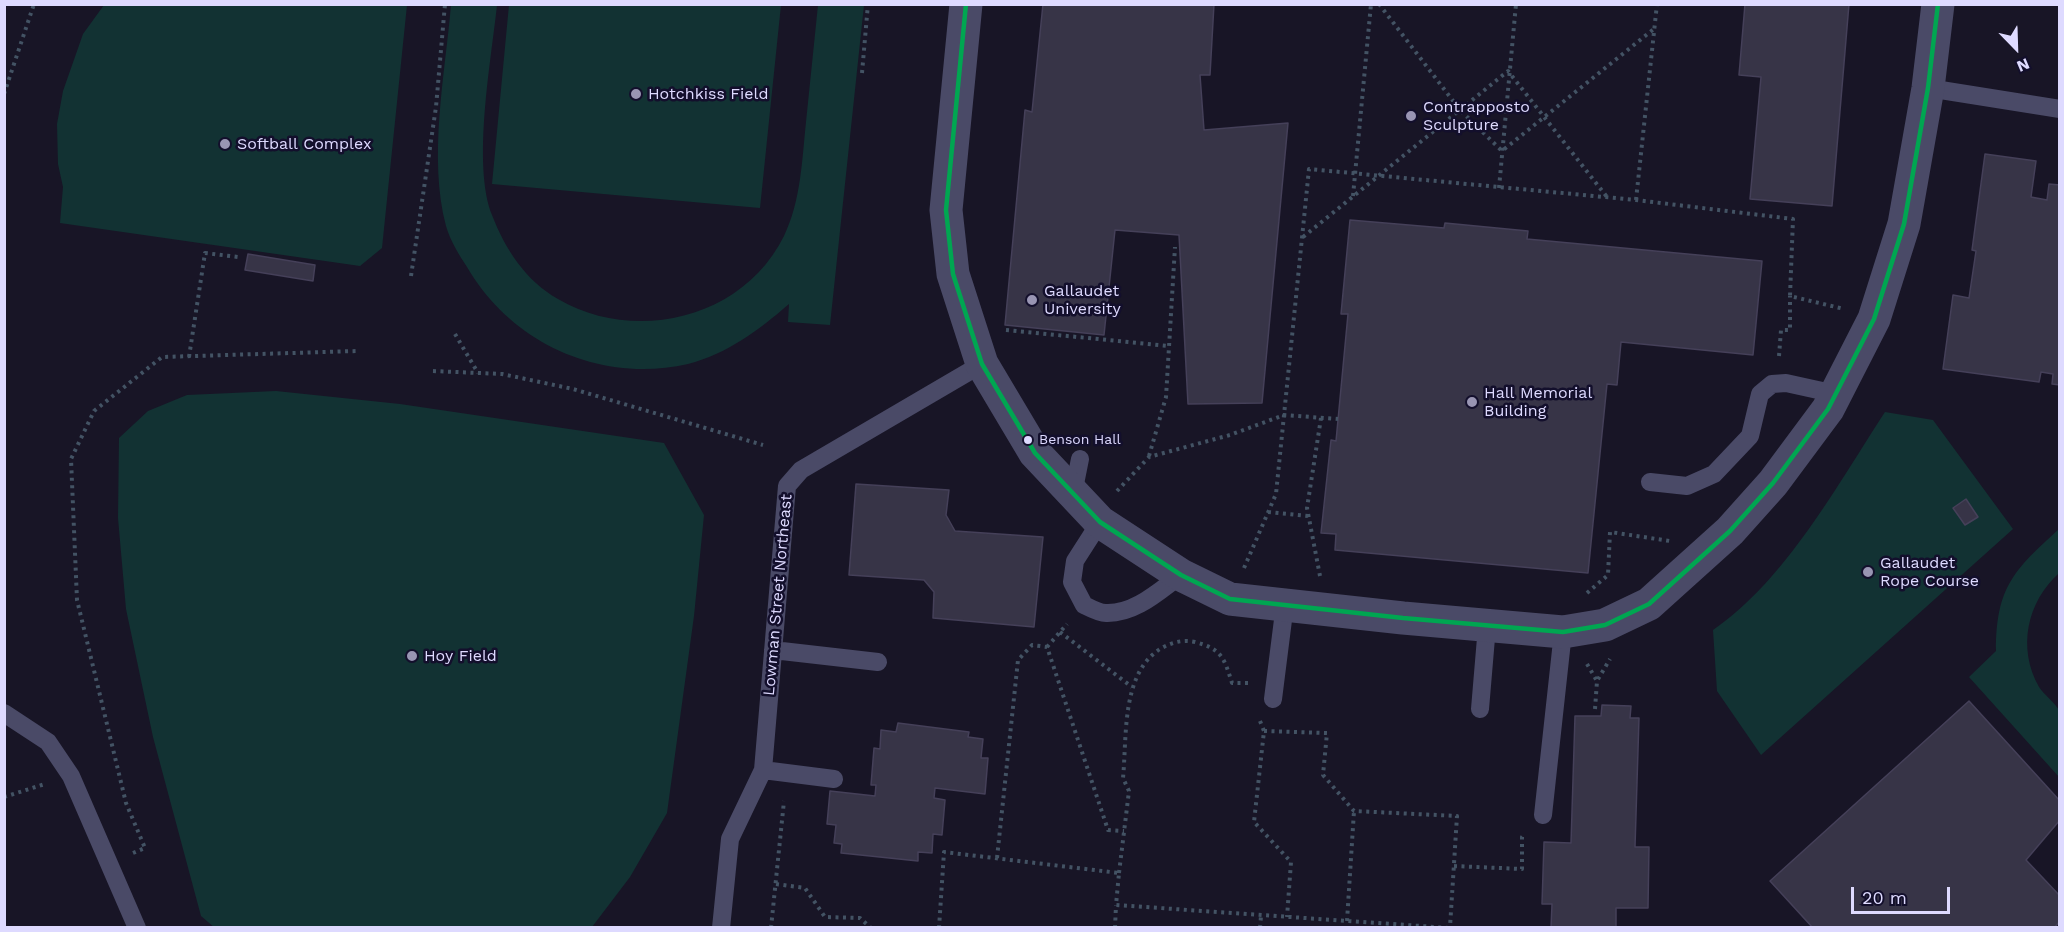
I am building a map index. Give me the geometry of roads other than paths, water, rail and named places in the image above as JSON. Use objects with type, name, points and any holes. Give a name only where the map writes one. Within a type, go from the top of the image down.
[{"type":"street","points":[[966,4],[946,210],[953,274],[999,380],[1035,453],[1073,494],[1107,508],[1180,575],[1230,598],[1488,626],[1573,644],[1605,625],[1649,604],[1730,531],[1773,483],[1828,409],[1874,319],[1904,224],[1929,88],[1938,4]]},
{"type":"lane","points":[[1929,88],[2060,109]]},
{"type":"lane","name":"Lowman Street Northeast","points":[[722,927],[730,838],[763,770],[787,486],[801,470],[999,380]]},
{"type":"lane","points":[[1650,482],[1687,486],[1714,474],[1750,436],[1760,394],[1772,384],[1786,383],[1836,394]]},
{"type":"lane","points":[[1073,494],[1080,459]]},
{"type":"lane","points":[[1107,508],[1075,561],[1072,582],[1084,605],[1104,614],[1127,610],[1148,600],[1180,575]]},
{"type":"lane","points":[[1273,699],[1285,604]]},
{"type":"lane","points":[[1480,709],[1488,626]]},
{"type":"lane","points":[[1543,815],[1573,644]]},
{"type":"lane","points":[[773,650],[878,662]]},
{"type":"lane","points":[[6,715],[48,742],[71,776],[137,927]]},
{"type":"lane","points":[[763,770],[834,779]]},
{"type":"place","name":"Hotchkiss Field","points":[[636,94]]},
{"type":"place","name":"Contrapposto Sculpture","points":[[1411,116]]},
{"type":"place","name":"Softball Complex","points":[[225,144]]},
{"type":"place","name":"Gallaudet University","points":[[1032,300]]},
{"type":"place","name":"Hall Memorial Building","points":[[1472,402]]},
{"type":"place","name":"Benson Hall","points":[[1028,440]]},
{"type":"place","name":"Gallaudet Rope Course","points":[[1868,572]]},
{"type":"place","name":"Hoy Field","points":[[412,656]]}]
